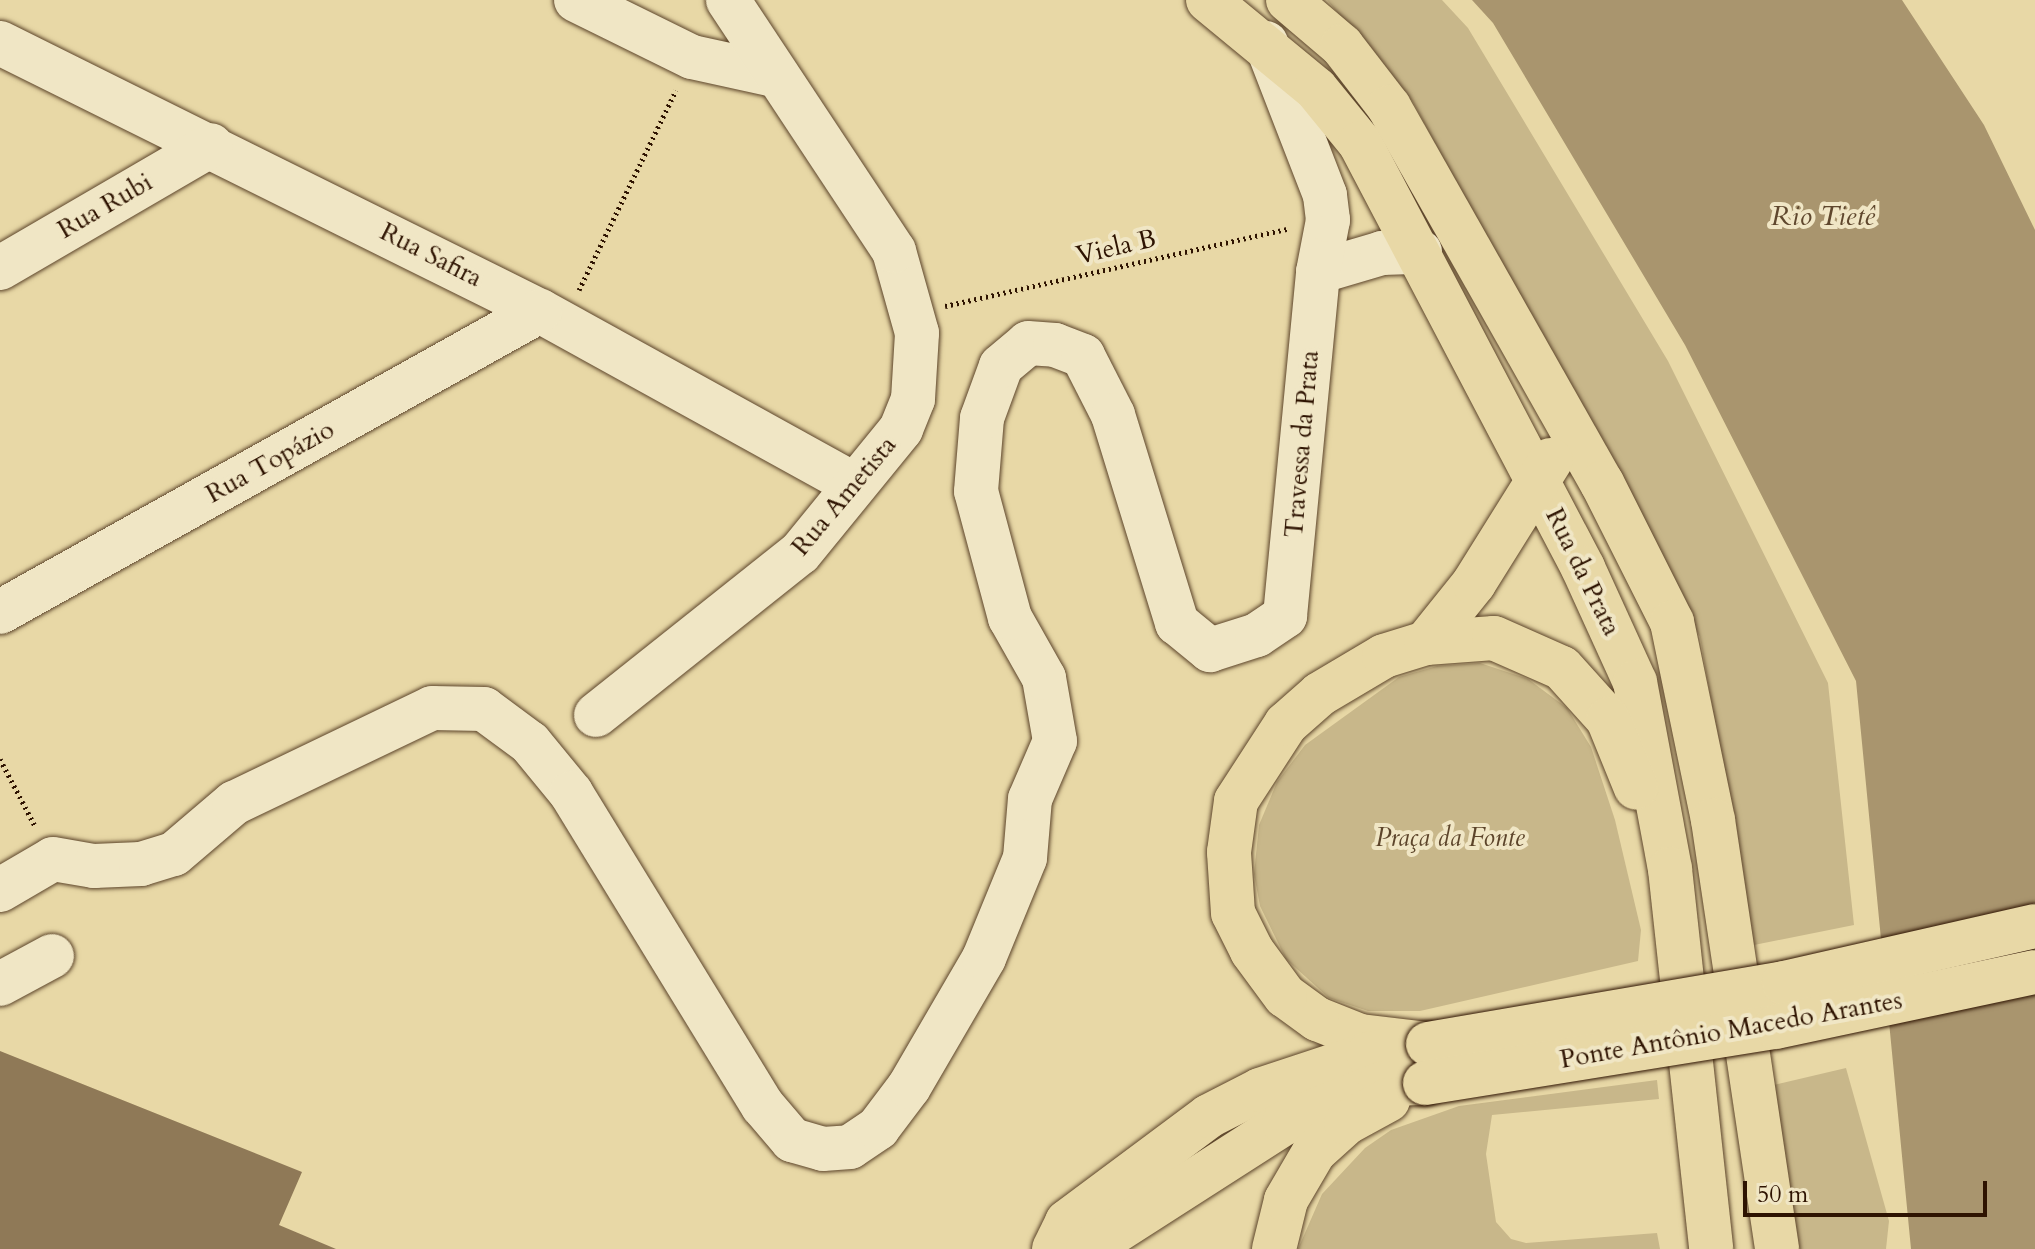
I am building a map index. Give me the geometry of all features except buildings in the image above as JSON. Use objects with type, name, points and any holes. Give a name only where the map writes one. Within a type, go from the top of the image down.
[{"type":"main road","name":"Rua da Prata","points":[[1208,0],[1266,43],[1316,89],[1360,143],[1539,483],[1635,682],[1670,869],[1711,1249]]},
{"type":"main road","points":[[1288,0],[1342,46],[1389,107],[1569,425],[1672,622],[1713,820],[1777,1249]]},
{"type":"main road","points":[[1426,643],[1474,583],[1539,483],[1569,425]]},
{"type":"main road","points":[[1427,1063],[1317,1019],[1285,996],[1252,951],[1233,913],[1229,852],[1236,801],[1286,724],[1320,694],[1384,656],[1426,643],[1494,638],[1562,668],[1608,719],[1670,869]]},
{"type":"main road","name":"Ponte Antônio Macedo Arantes","points":[[1427,1063],[2035,926]]},
{"type":"main road","name":"Ponte Antônio Macedo Arantes","points":[[1427,1063],[1776,1027],[2035,972]]},
{"type":"main road","points":[[1054,1249],[1067,1222],[1209,1116],[1260,1090],[1368,1054],[1427,1063]]},
{"type":"main road","points":[[1088,1249],[1284,1123],[1427,1063]]},
{"type":"main road","points":[[1274,1249],[1286,1200],[1314,1152],[1346,1123],[1427,1063]]},
{"type":"street","points":[[576,0],[692,57],[774,75]]},
{"type":"street","name":"Rua Ametista","points":[[596,715],[800,553],[853,484],[901,429],[913,399],[913,313],[894,251],[774,75],[728,0]]},
{"type":"street","name":"Rua Safira","points":[[0,43],[211,145],[552,317],[853,484]]},
{"type":"street","name":"Travessa da Prata","points":[[53,859],[94,866],[141,864],[174,854],[234,803],[432,708],[484,709],[530,743],[571,793],[763,1106],[792,1140],[823,1149],[850,1147],[878,1128],[909,1087],[984,958],[1025,858],[1030,799],[1055,741],[1044,678],[1010,618],[976,491],[982,418],[1001,366],[1028,343],[1055,345],[1083,356],[1113,415],[1177,623],[1210,650],[1257,635],[1285,616],[1318,272],[1328,220],[1325,195],[1266,43]]},
{"type":"street","name":"Rua Rubi","points":[[0,268],[211,145]]},
{"type":"street","points":[[1318,272],[1382,253],[1420,252]]},
{"type":"street","name":"Rua Topázio","points":[[0,612],[552,317]]},
{"type":"street","points":[[0,890],[53,859]]},
{"type":"street","points":[[0,984],[52,956]]},
{"type":"path","points":[[552,317],[692,57]]},
{"type":"path","name":"Viela B","points":[[913,313],[1328,220]]},
{"type":"path","points":[[0,759],[53,859]]},
{"type":"green space","points":[[1327,0],[1442,0],[1468,28],[1668,361],[1828,683],[1854,925],[1754,945],[1700,637],[1413,102]]},
{"type":"green space","name":"Praça da Fonte","points":[[1480,663],[1528,679],[1567,708],[1591,747],[1615,820],[1641,930],[1638,961],[1420,1011],[1368,1011],[1329,998],[1286,959],[1260,906],[1254,874],[1259,825],[1277,782],[1305,745],[1399,677],[1437,666]]},
{"type":"green space","points":[[1846,1068],[1889,1221],[1886,1249],[1775,1249],[1752,1090]]},
{"type":"green space","points":[[1657,1080],[1659,1099],[1492,1115],[1486,1154],[1496,1222],[1511,1239],[1526,1243],[1657,1233],[1660,1249],[1298,1249],[1322,1194],[1365,1148],[1391,1130],[1459,1106]]},
{"type":"water","name":"Rio Tietê","points":[[1472,0],[1902,0],[1984,125],[2035,230],[2035,1249],[1911,1249],[1856,681],[1685,345],[1493,23]]}]
